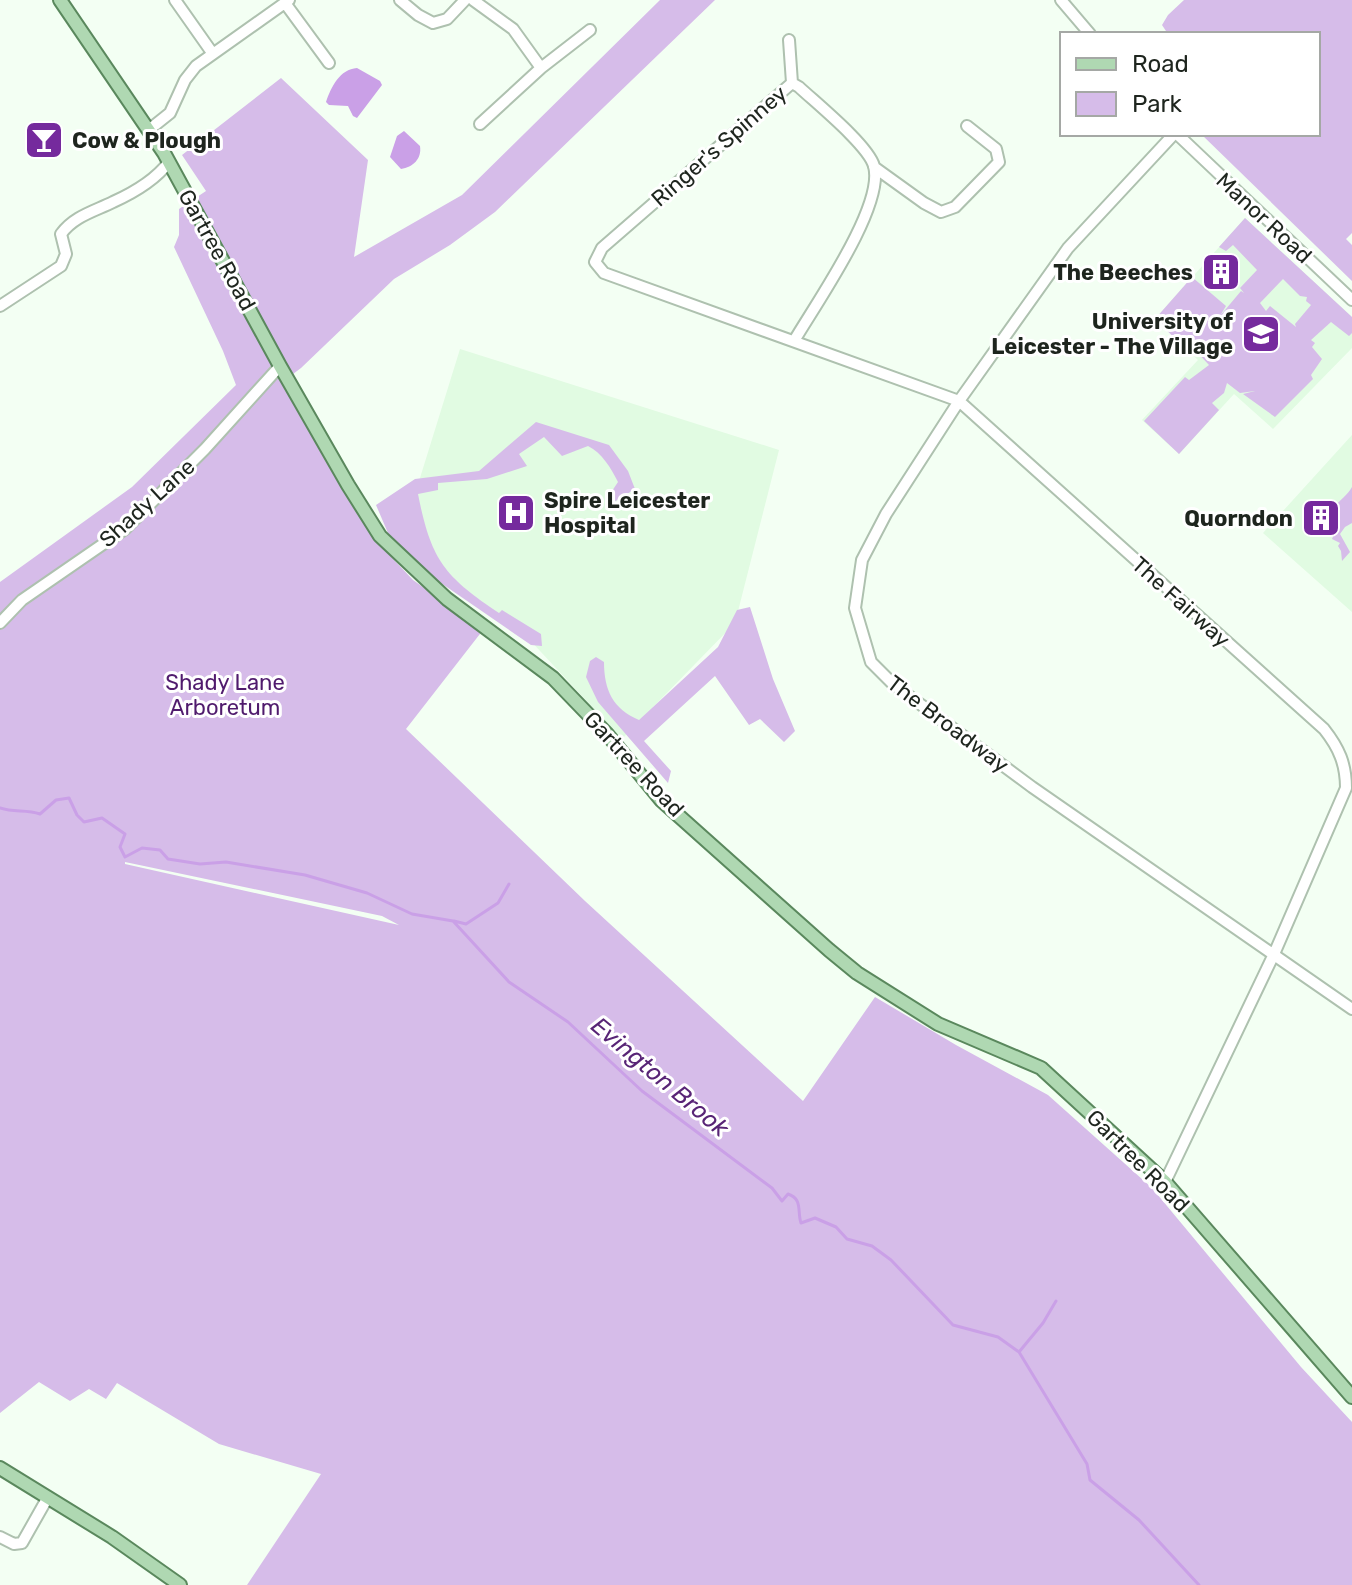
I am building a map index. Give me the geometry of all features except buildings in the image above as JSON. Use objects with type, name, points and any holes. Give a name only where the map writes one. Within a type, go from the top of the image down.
[{"type":"main road","name":"Gartree Road","points":[[60,0],[150,129],[280,366],[380,536],[447,599],[553,678],[607,734],[661,800],[857,973],[938,1024],[1041,1068],[1165,1182],[1352,1397]]},
{"type":"main road","points":[[0,1468],[112,1537],[180,1585]]},
{"type":"street","points":[[175,0],[213,54]]},
{"type":"street","points":[[400,0],[433,23],[447,19],[465,0]]},
{"type":"street","points":[[473,0],[513,29],[541,68]]},
{"type":"street","points":[[1061,0],[1088,32]]},
{"type":"street","points":[[150,129],[170,113],[190,72],[287,2],[330,62],[318,70]]},
{"type":"street","points":[[480,124],[541,68],[590,30]]},
{"type":"street","points":[[789,40],[792,83]]},
{"type":"street","name":"Ringer's Spinney","points":[[595,262],[602,248],[792,83],[865,150],[874,167],[941,212],[955,207],[999,162],[996,149],[967,126]]},
{"type":"street","name":"The Broadway","points":[[1174,136],[1068,248],[959,401],[886,514],[862,560],[855,608],[871,662],[893,684],[1032,787],[1352,1009]]},
{"type":"street","name":"Manor Road","points":[[1178,136],[1352,300]]},
{"type":"street","points":[[1,311],[61,266],[66,254],[61,234],[66,228],[95,208],[143,185],[169,162]]},
{"type":"street","points":[[794,341],[863,223],[874,195],[874,167]]},
{"type":"street","name":"The Fairway","points":[[595,262],[604,273],[959,401],[1324,729],[1339,748]]},
{"type":"street","name":"Shady Lane","points":[[0,623],[31,593],[125,529],[205,449],[280,366]]},
{"type":"street","points":[[1165,1182],[1274,954],[1346,788],[1346,772],[1339,748],[1352,745]]},
{"type":"street","points":[[0,1537],[14,1544],[22,1543],[48,1497]]},
{"type":"shaded area","points":[[357,68],[382,85],[357,118],[348,106],[329,105],[326,102],[341,75]]},
{"type":"shaded area","points":[[404,131],[420,146],[420,155],[416,162],[401,169],[390,157],[397,136]]},
{"type":"shaded area","name":"University of Leicester - The Village","points":[[1245,218],[1352,317],[1352,348],[1273,429],[1234,394],[1179,454],[1142,420],[1198,360],[1155,319]]},
{"type":"shaded area","points":[[460,349],[779,450],[735,623],[622,739],[527,637],[476,603],[402,536]]},
{"type":"shaded area","points":[[1352,435],[1352,612],[1263,533]]},
{"type":"green space","name":"Shady Lane Arboretum","points":[[660,0],[715,0],[495,212],[450,245],[394,279],[285,380],[378,543],[413,580],[483,630],[406,729],[585,901],[803,1101],[875,997],[1048,1095],[1152,1188],[1301,1367],[1352,1422],[1352,1585],[247,1585],[321,1474],[219,1444],[117,1383],[106,1399],[89,1389],[70,1401],[39,1382],[0,1413],[0,582],[132,487],[236,385],[174,247],[179,235],[179,209],[206,191],[182,155],[281,78],[368,160],[354,257],[462,195]],"holes":[[[125,862],[382,916],[399,925]]]},
{"type":"green space","points":[[1184,0],[1352,0],[1352,233],[1346,239],[1352,245],[1352,281],[1203,136],[1320,136],[1320,32],[1167,32],[1162,25]]},
{"type":"green space","name":"University of Leicester - The Village","points":[[1245,218],[1352,317],[1352,333],[1349,336],[1331,322],[1311,340],[1315,343],[1312,347],[1322,359],[1311,375],[1313,379],[1275,417],[1243,394],[1255,391],[1240,393],[1227,383],[1224,393],[1212,403],[1219,410],[1179,454],[1144,421],[1185,377],[1189,380],[1209,365],[1194,349],[1190,353],[1155,319],[1192,277],[1226,306],[1220,316],[1241,291],[1244,293],[1240,288],[1257,270],[1233,245],[1226,251],[1219,247]],"holes":[[[1283,279],[1300,296],[1307,297],[1306,301],[1311,305],[1295,324],[1296,327],[1270,306],[1266,311],[1260,303]]]},
{"type":"green space","points":[[536,422],[609,445],[628,471],[635,489],[614,502],[610,494],[618,482],[598,453],[588,446],[562,456],[544,437],[519,454],[527,466],[487,479],[438,483],[438,490],[418,494],[428,535],[443,564],[465,588],[499,613],[502,610],[541,634],[542,646],[531,645],[425,572],[388,533],[376,505],[415,479],[479,471]]},
{"type":"green space","points":[[1352,487],[1352,523],[1340,534],[1350,552],[1342,561],[1340,543],[1332,539],[1333,511]]},
{"type":"green space","points":[[750,607],[773,679],[795,731],[784,742],[760,719],[749,725],[715,676],[644,741],[671,771],[668,783],[598,702],[586,677],[590,661],[596,657],[604,662],[608,690],[616,704],[639,720],[718,647],[737,610]]},
{"type":"waterway","name":"Evington Brook","points":[[0,808],[40,814],[56,800],[69,798],[84,822],[102,818],[125,834],[120,847],[125,857],[142,848],[160,850],[168,859],[200,864],[226,862],[305,875],[367,893],[412,914],[453,921],[509,982],[568,1022],[642,1091],[772,1188],[782,1201],[788,1194],[793,1196],[798,1202],[801,1223],[815,1218],[836,1227],[847,1239],[872,1246],[891,1260],[953,1325],[998,1337],[1019,1352],[1087,1464],[1090,1480],[1139,1520],[1199,1585]]},
{"type":"waterway","points":[[454,921],[466,924],[498,903],[509,884]]},
{"type":"waterway","points":[[1019,1352],[1056,1301]]},
{"type":"place","name":"Cow & Plough","points":[[44,140]]},
{"type":"place","name":"The Beeches","points":[[1221,272]]},
{"type":"place","name":"University of Leicester - The Village","points":[[1261,334]]},
{"type":"place","name":"Spire Leicester Hospital","points":[[516,513]]},
{"type":"place","name":"Quorndon","points":[[1321,518]]}]
